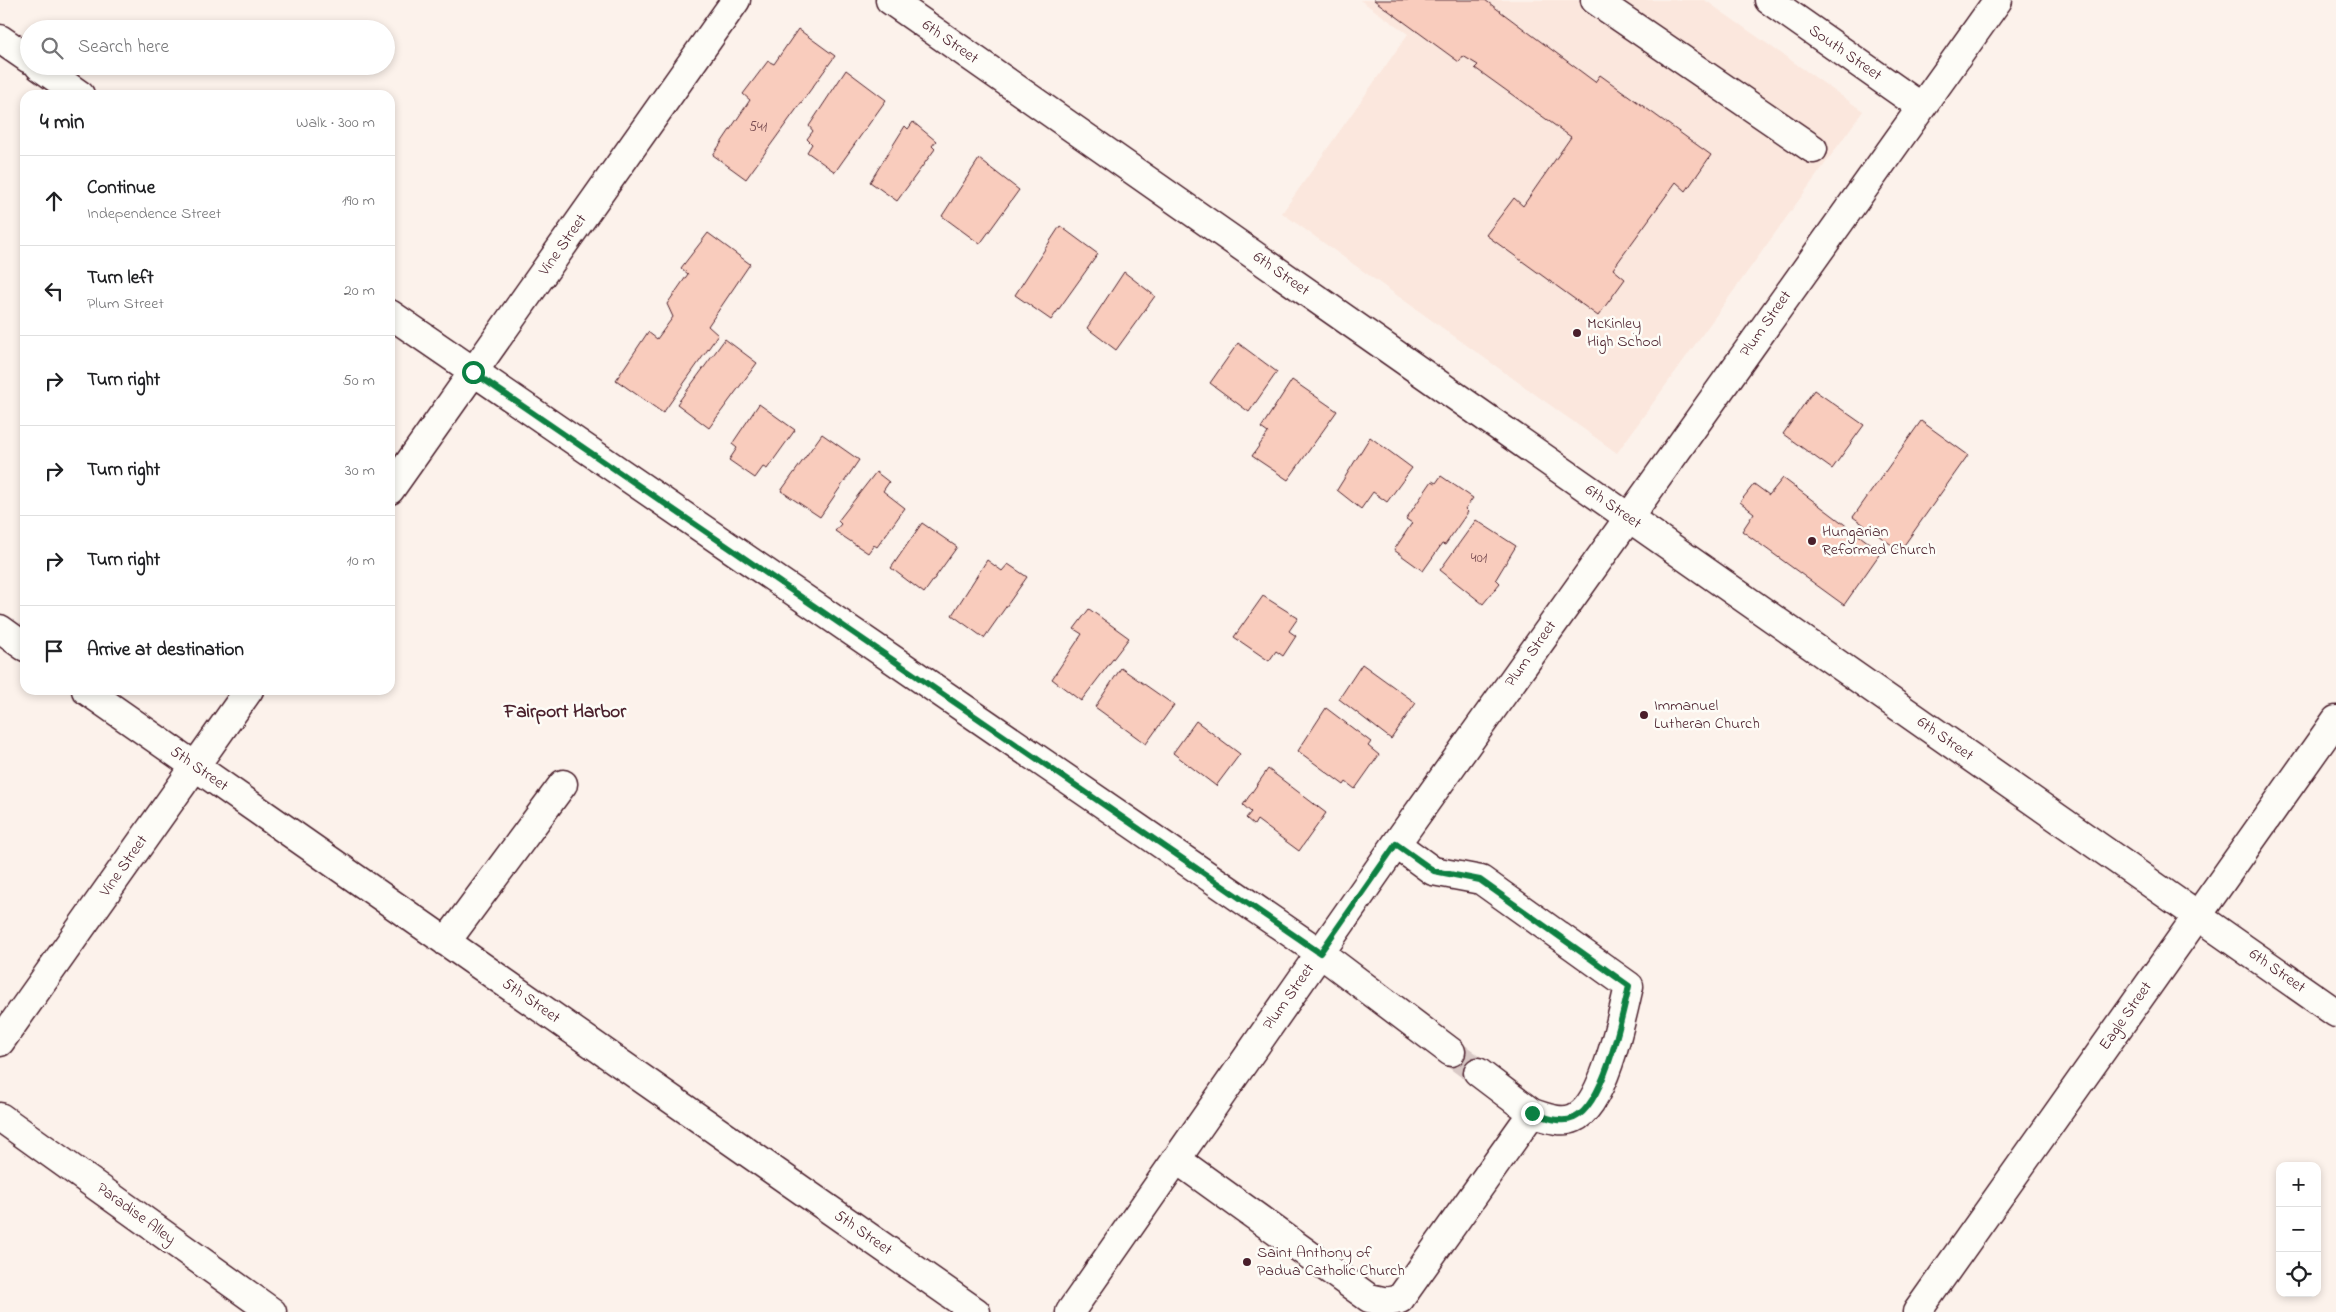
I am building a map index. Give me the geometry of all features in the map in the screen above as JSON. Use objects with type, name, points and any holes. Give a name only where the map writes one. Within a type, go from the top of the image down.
[{"type":"street","name":"Vine Street","points":[[395,483],[736,0]]},
{"type":"street","name":"6th Street","points":[[890,0],[2336,1014]]},
{"type":"street","points":[[1595,0],[1813,149]]},
{"type":"street","name":"South Street","points":[[1769,0],[1920,106]]},
{"type":"street","name":"Plum Street","points":[[1070,1312],[1396,844],[1920,106],[1998,0]]},
{"type":"street","points":[[0,39],[20,53]]},
{"type":"street","points":[[52,75],[73,90]]},
{"type":"street","points":[[395,317],[1320,953],[1451,1052]]},
{"type":"street","points":[[0,629],[20,643]]},
{"type":"street","name":"5th Street","points":[[93,695],[976,1312]]},
{"type":"street","name":"Vine Street","points":[[0,1042],[245,695]]},
{"type":"street","name":"Eagle Street","points":[[1917,1312],[2336,720]]},
{"type":"street","points":[[446,942],[563,784]]},
{"type":"street","points":[[1396,844],[1434,871],[1480,880],[1629,986],[1614,1050],[1589,1105],[1574,1118],[1556,1120],[1532,1113],[1478,1072]]},
{"type":"street","points":[[1176,1159],[1369,1298],[1387,1302],[1400,1299],[1532,1113]]},
{"type":"street","name":"Paradise Alley","points":[[0,1116],[272,1312]]},
{"type":"shaded area","name":"McKinley High School","points":[[1360,0],[1705,0],[1863,111],[1617,453],[1282,213],[1408,34]]},
{"type":"building","name":"McKinley High School","points":[[1374,0],[1485,0],[1595,82],[1600,75],[1711,155],[1686,191],[1676,182],[1613,269],[1625,279],[1598,316],[1486,235],[1514,198],[1523,206],[1571,137],[1475,68],[1478,65],[1463,56],[1459,62]]},
{"type":"building","points":[[798,29],[835,56],[746,179],[713,155],[750,100],[743,94],[768,61],[774,64]]},
{"type":"building","points":[[846,70],[886,100],[835,172],[807,152],[812,144],[807,139],[813,131],[809,126]]},
{"type":"building","points":[[913,122],[936,141],[932,146],[935,149],[897,201],[870,182],[905,126],[908,129]]},
{"type":"building","points":[[979,159],[1019,190],[980,244],[942,216]]},
{"type":"building","points":[[1060,226],[1098,254],[1051,320],[1015,295]]},
{"type":"building","points":[[708,233],[750,264],[708,326],[718,335],[663,413],[616,380],[648,332],[657,339],[673,317],[667,304],[688,274],[681,268]]},
{"type":"building","points":[[1124,272],[1155,296],[1116,350],[1087,328]]},
{"type":"building","points":[[725,339],[757,363],[709,428],[677,404]]},
{"type":"building","points":[[1238,343],[1277,372],[1249,412],[1210,383]]},
{"type":"building","points":[[1292,380],[1337,411],[1288,480],[1252,456],[1268,433],[1261,428]]},
{"type":"building","points":[[1814,390],[1864,425],[1832,469],[1783,434]]},
{"type":"building","points":[[759,404],[795,430],[767,469],[763,467],[755,478],[729,460],[737,448],[732,444]]},
{"type":"building","points":[[1921,421],[1968,455],[1900,551],[1853,517]]},
{"type":"building","points":[[822,434],[859,460],[820,517],[781,491]]},
{"type":"building","points":[[1370,437],[1412,468],[1387,502],[1373,492],[1361,509],[1337,490]]},
{"type":"building","points":[[876,472],[889,482],[883,491],[905,508],[877,547],[874,545],[868,553],[835,531],[841,524],[838,521]]},
{"type":"building","points":[[1441,476],[1473,498],[1465,509],[1468,512],[1445,545],[1442,544],[1423,571],[1394,550],[1412,523],[1406,519],[1432,481],[1436,483]]},
{"type":"building","name":"Hungarian Reformed Church","points":[[1783,478],[1881,552],[1844,605],[1742,531],[1754,513],[1740,502],[1754,484],[1769,495]]},
{"type":"building","points":[[1476,520],[1516,546],[1496,579],[1500,583],[1483,604],[1440,570]]},
{"type":"building","points":[[922,523],[957,547],[924,593],[891,568]]},
{"type":"building","points":[[987,560],[1002,571],[1008,564],[1027,577],[984,638],[952,615]]},
{"type":"building","points":[[1263,596],[1298,618],[1289,631],[1296,636],[1283,656],[1276,651],[1269,661],[1234,637]]},
{"type":"building","points":[[1089,609],[1129,638],[1081,701],[1052,679],[1082,634],[1074,629]]},
{"type":"building","points":[[1362,664],[1416,703],[1391,739],[1339,699]]},
{"type":"building","points":[[1121,668],[1174,705],[1146,744],[1095,707]]},
{"type":"building","points":[[1326,708],[1371,742],[1368,746],[1379,755],[1355,789],[1346,782],[1344,785],[1298,751]]},
{"type":"building","points":[[1196,721],[1240,754],[1216,786],[1173,753]]},
{"type":"building","points":[[1268,769],[1326,813],[1299,851],[1257,820],[1254,825],[1246,818],[1251,812],[1243,805]]},
{"type":"tunnel","points":[[1451,1052],[1478,1072]]},
{"type":"place","name":"McKinley High School","points":[[1577,333]]},
{"type":"place","name":"Hungarian Reformed Church","points":[[1812,541]]},
{"type":"place","name":"Immanuel Lutheran Church","points":[[1644,715]]},
{"type":"place","name":"Saint Anthony of Padua Catholic Church","points":[[1247,1262]]},
{"type":"district","name":"Fairport Harbor","points":[[565,712]]},
{"type":"route","points":[[473,372],[1320,953],[1396,844],[1434,871],[1480,880],[1629,986],[1614,1050],[1589,1105],[1574,1118],[1556,1120],[1532,1113]]}]
